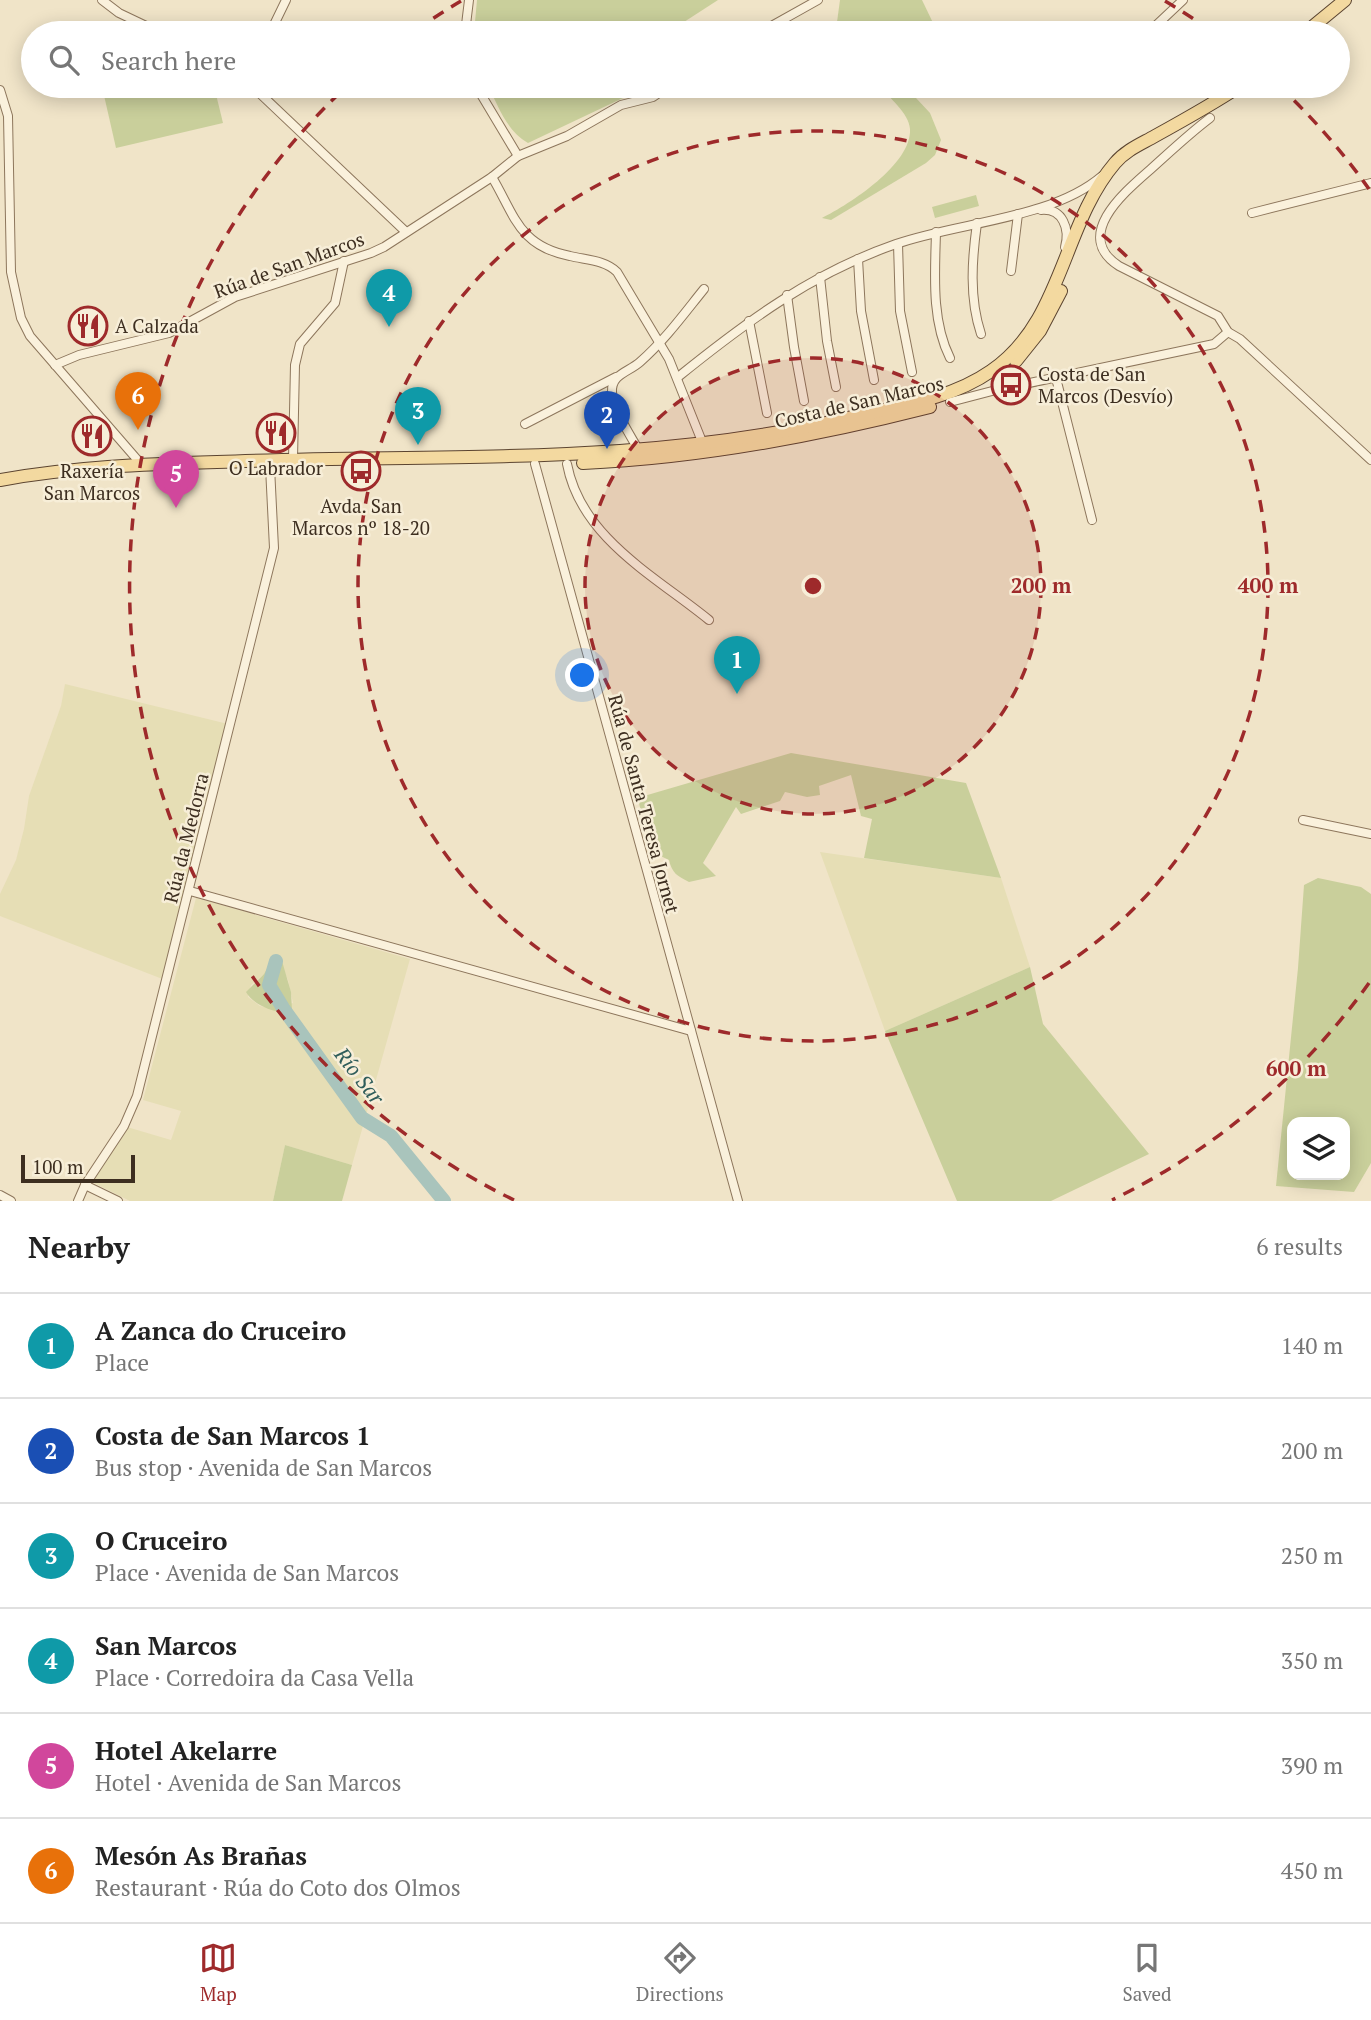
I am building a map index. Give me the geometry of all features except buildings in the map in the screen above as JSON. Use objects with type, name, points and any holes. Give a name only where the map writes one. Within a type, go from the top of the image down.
[{"type":"main road","points":[[1320,21],[1345,0]]},
{"type":"main road","name":"Costa de San Marcos","points":[[698,441],[727,442],[950,397],[991,372],[1006,360],[1034,327],[1056,283],[1084,210],[1109,169],[1124,154],[1196,116],[1220,98]]},
{"type":"main road","name":"Costa de San Marcos","points":[[644,456],[755,446],[835,430],[993,382],[1028,348],[1046,322],[1100,196],[1118,171],[1155,136]]},
{"type":"main road","points":[[993,382],[1006,360]]},
{"type":"main road","points":[[173,463],[270,467],[567,464],[699,450],[698,441]]},
{"type":"main road","points":[[698,441],[710,448],[755,446]]},
{"type":"main road","points":[[0,480],[77,469],[141,464],[593,454],[644,456]]},
{"type":"main road","points":[[535,464],[542,460],[578,459],[593,454]]},
{"type":"main road","points":[[453,458],[529,461],[535,464]]},
{"type":"main road","points":[[270,467],[293,459]]},
{"type":"main road","points":[[251,460],[266,463],[270,467]]},
{"type":"street","points":[[102,0],[135,21]]},
{"type":"street","points":[[276,21],[286,0]]},
{"type":"street","points":[[466,21],[469,0]]},
{"type":"street","points":[[780,21],[818,0]]},
{"type":"street","points":[[1161,21],[1183,0]]},
{"type":"street","points":[[0,90],[8,116],[11,272],[24,326],[141,464]]},
{"type":"street","points":[[265,98],[406,232]]},
{"type":"street","points":[[483,98],[518,156]]},
{"type":"street","name":"Rúa de San Marcos","points":[[55,365],[79,355],[169,333],[235,297],[384,247],[492,177],[518,156],[567,136],[621,105],[649,98]]},
{"type":"street","points":[[1217,100],[1215,111],[1210,118],[1110,208],[1103,223],[1103,249],[1119,266],[1218,316],[1228,332],[1240,339],[1371,460]]},
{"type":"street","points":[[1192,132],[1196,116],[1210,118]]},
{"type":"street","points":[[678,377],[749,321],[820,277],[898,243],[1018,214],[1075,195],[1109,169]]},
{"type":"street","points":[[492,177],[516,223],[541,246],[552,252],[604,264],[617,272],[678,377],[698,441]]},
{"type":"street","points":[[1252,213],[1371,183]]},
{"type":"street","points":[[1028,211],[1053,211],[1065,223],[1066,244],[1059,261],[1056,283]]},
{"type":"street","points":[[1011,271],[1018,214]]},
{"type":"street","points":[[977,222],[972,278],[981,334]]},
{"type":"street","points":[[936,232],[936,304],[950,358]]},
{"type":"street","points":[[898,243],[900,311],[912,372]]},
{"type":"street","points":[[858,259],[861,311],[874,380]]},
{"type":"street","points":[[293,459],[295,365],[300,344],[335,303],[344,261]]},
{"type":"street","points":[[0,270],[11,272]]},
{"type":"street","points":[[820,277],[827,341],[836,387]]},
{"type":"street","points":[[525,424],[635,367],[660,345],[704,289]]},
{"type":"street","points":[[787,295],[804,401]]},
{"type":"street","points":[[749,321],[767,413]]},
{"type":"street","points":[[993,382],[1011,387],[1056,378],[1214,344],[1228,332]]},
{"type":"street","points":[[617,376],[612,397],[644,456]]},
{"type":"street","points":[[1056,378],[1092,520]]},
{"type":"street","name":"Rúa de Santa Teresa Jornet","points":[[535,464],[738,1201]]},
{"type":"street","points":[[567,464],[570,481],[581,505],[602,532],[626,557],[709,620]]},
{"type":"street","name":"Rúa da Medorra","points":[[78,1201],[85,1185],[124,1126],[136,1096],[190,891],[274,548],[270,467]]},
{"type":"street","points":[[1303,820],[1371,834]]},
{"type":"street","points":[[190,891],[691,1031]]},
{"type":"street","points":[[85,1185],[118,1201]]},
{"type":"street","points":[[0,1195],[11,1201]]},
{"type":"shaded area","points":[[65,684],[228,724],[165,980],[0,916],[0,894],[16,860],[29,796],[61,706]]},
{"type":"shaded area","points":[[820,852],[1001,878],[1030,967],[885,1031]]},
{"type":"shaded area","points":[[196,898],[410,959],[352,1165],[285,1145],[273,1201],[130,1201],[92,1182],[127,1127],[171,1140],[181,1111],[143,1100]],"holes":[[[278,957],[288,980],[293,1003],[273,1009],[260,1006],[248,997],[251,985],[264,974],[273,959]]]},
{"type":"green space","points":[[477,0],[718,0],[686,21],[475,21]]},
{"type":"green space","points":[[840,0],[922,0],[932,21],[837,21]]},
{"type":"green space","points":[[105,98],[217,98],[223,123],[116,148]]},
{"type":"green space","points":[[494,98],[623,98],[528,143],[514,132]]},
{"type":"green space","points":[[891,98],[916,98],[930,113],[941,140],[935,155],[831,220],[822,218],[863,193],[901,156],[908,142],[910,129]]},
{"type":"green space","points":[[976,195],[979,206],[935,218],[932,207]]},
{"type":"green space","points":[[791,753],[966,783],[1001,878],[864,858],[872,819],[861,816],[851,775],[819,786],[820,795],[807,797],[785,792],[780,801],[741,814],[736,807],[703,863],[716,876],[689,882],[676,874],[669,860],[650,851],[639,803],[644,796]]},
{"type":"green space","points":[[1318,878],[1361,887],[1371,894],[1371,1163],[1354,1192],[1276,1186],[1304,885]]},
{"type":"green space","points":[[278,957],[282,961],[291,992],[292,1010],[280,1012],[254,1001],[246,992],[264,974],[273,958]]},
{"type":"green space","points":[[1030,967],[1043,1024],[1149,1154],[1051,1201],[957,1201],[885,1031]]},
{"type":"green space","points":[[285,1145],[352,1165],[342,1201],[273,1201]]},
{"type":"waterway","name":"Río Sar","points":[[276,961],[269,985],[283,1008],[362,1118],[391,1136],[444,1201]]},
{"type":"place","name":"A Calzada","points":[[88,326]]},
{"type":"place","name":"San Marcos","points":[[389,327]]},
{"type":"place","name":"Costa de San Marcos (Desvío)","points":[[1011,385]]},
{"type":"place","name":"Mesón As Brañas","points":[[138,430]]},
{"type":"place","name":"O Labrador","points":[[276,433]]},
{"type":"place","name":"Raxería San Marcos","points":[[92,436]]},
{"type":"place","name":"O Cruceiro","points":[[418,445]]},
{"type":"place","name":"Costa de San Marcos 1","points":[[607,449]]},
{"type":"place","name":"Avda. San Marcos nº 18-20","points":[[361,471]]},
{"type":"place","name":"Hotel Akelarre","points":[[176,508]]},
{"type":"place","name":"A Zanca do Cruceiro","points":[[737,694]]}]
